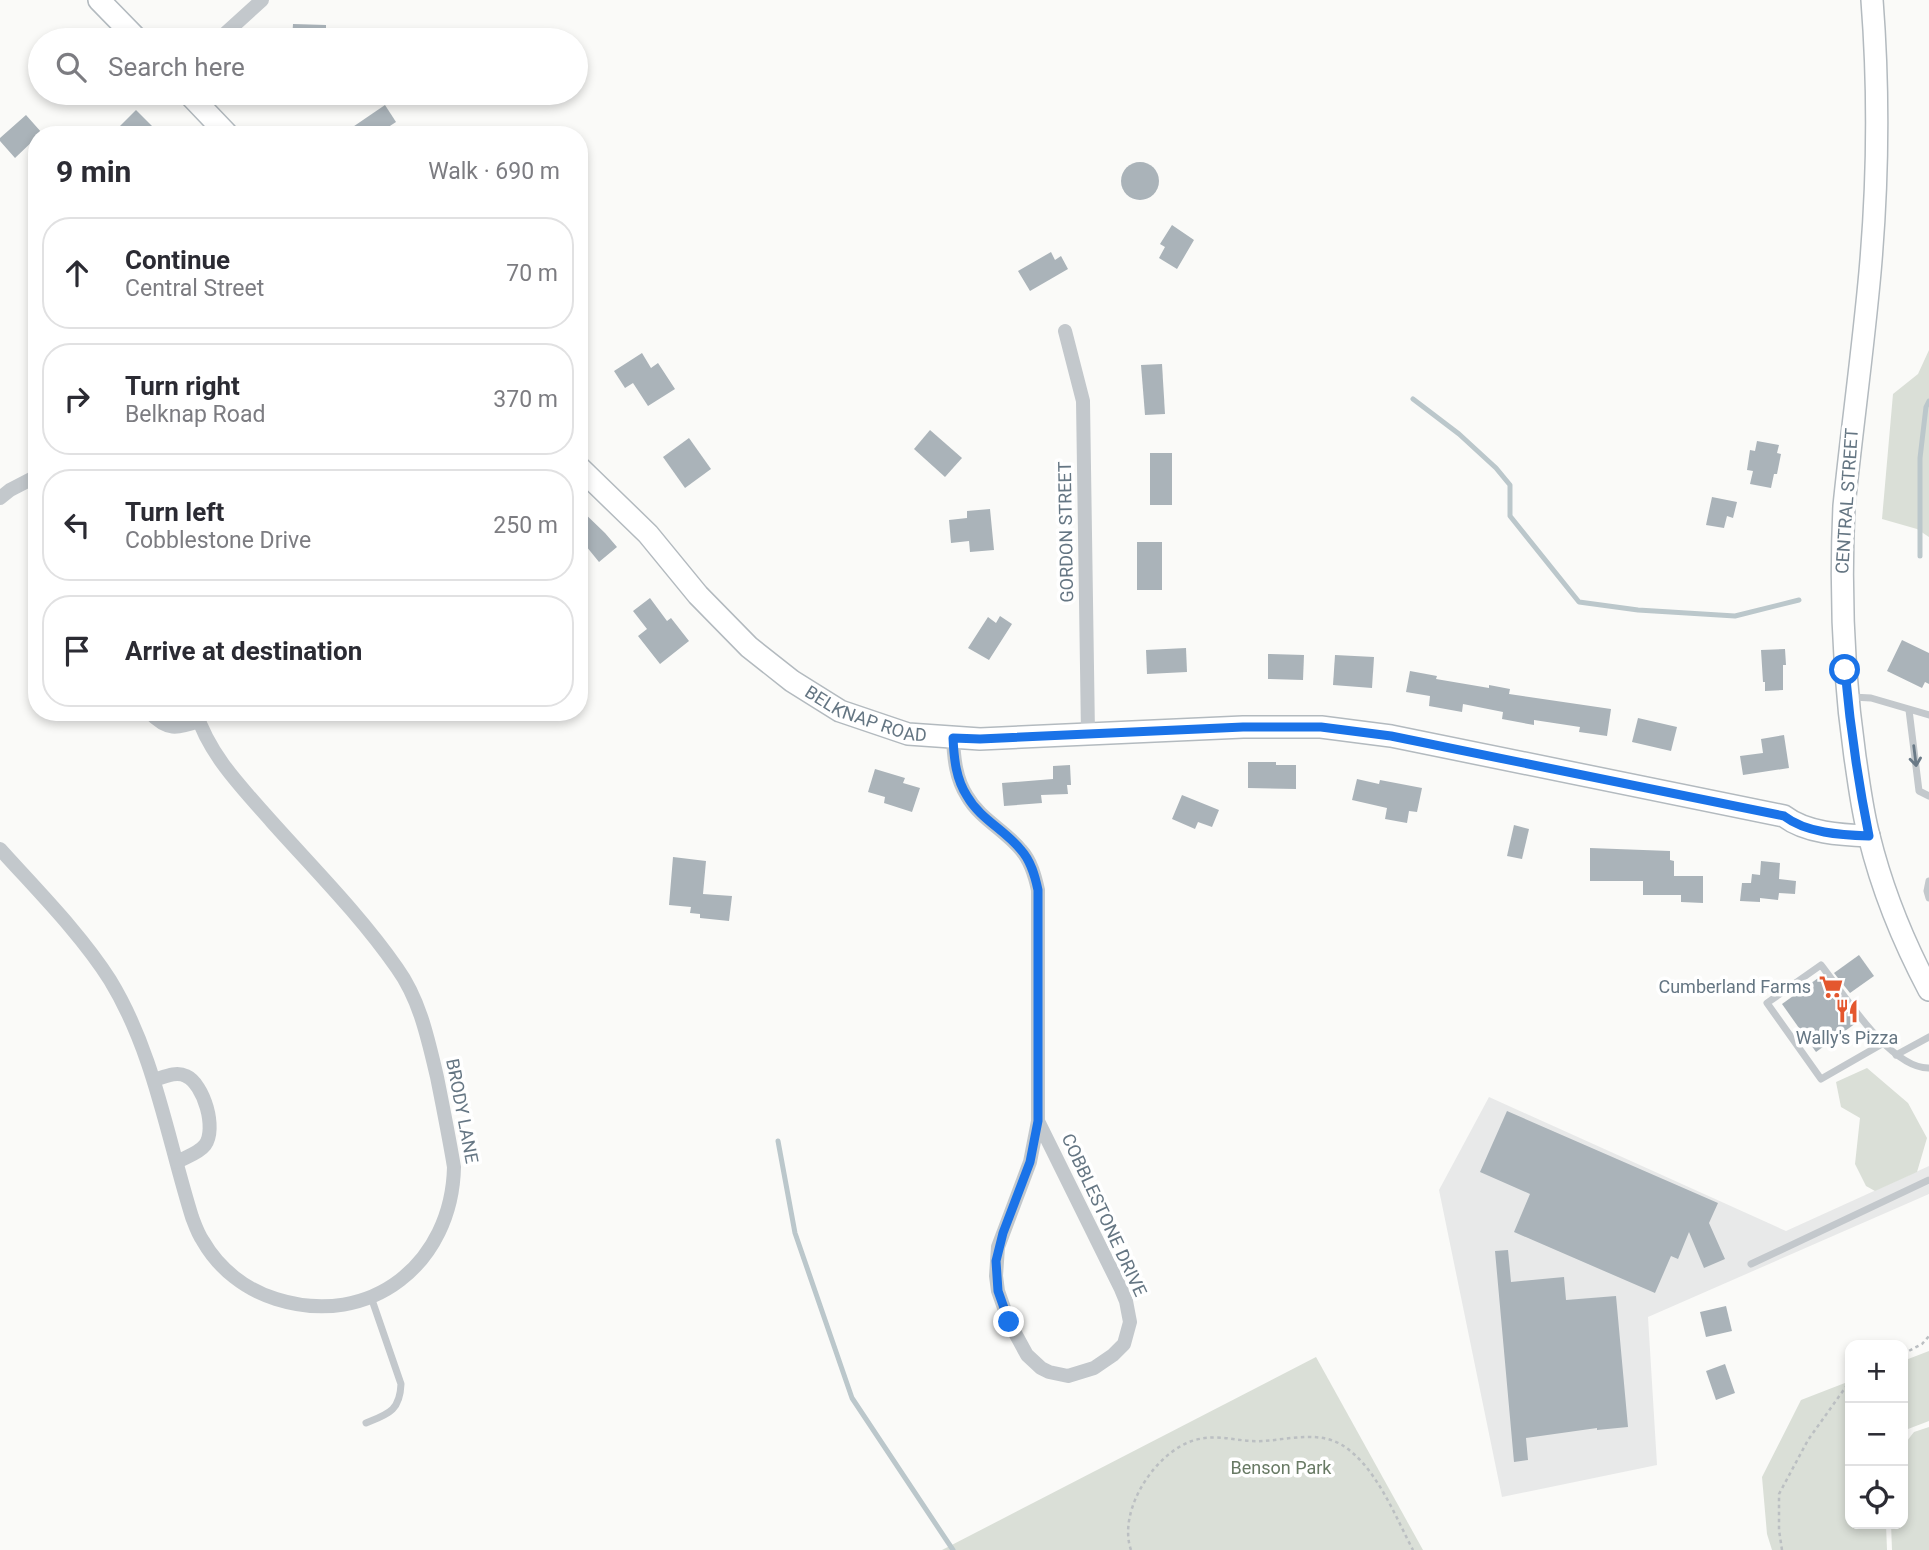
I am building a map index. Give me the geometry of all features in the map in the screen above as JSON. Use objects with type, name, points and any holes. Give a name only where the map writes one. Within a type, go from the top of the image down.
[{"type":"street","points":[[99,0],[126,28]]},
{"type":"street","points":[[231,28],[262,0]]},
{"type":"street","name":"CENTRAL STREET","points":[[1872,0],[1876,88],[1873,232],[1845,493],[1842,632],[1847,697],[1860,794],[1869,836],[1894,914],[1929,990]]},
{"type":"street","points":[[199,105],[219,126]]},
{"type":"street","name":"GORDON STREET","points":[[1065,331],[1083,401],[1088,734]]},
{"type":"street","name":"BELKNAP ROAD","points":[[588,476],[648,534],[698,595],[749,647],[792,681],[840,711],[908,734],[980,739],[1243,727],[1321,727],[1391,736],[1784,816],[1795,825],[1844,835],[1869,836]]},
{"type":"street","points":[[0,498],[28,481]]},
{"type":"street","points":[[159,721],[174,728],[184,727],[192,721]]},
{"type":"street","name":"BRODY LANE","points":[[0,849],[77,937],[109,980],[134,1028],[154,1080],[192,1217],[201,1238],[221,1265],[238,1280],[267,1296],[311,1307],[345,1304],[370,1296],[396,1283],[421,1260],[440,1232],[451,1200],[454,1167],[426,1027],[398,969],[359,920],[233,779],[214,750],[200,721]]},
{"type":"street","name":"COBBLESTONE DRIVE","points":[[953,738],[957,771],[967,797],[977,810],[1022,850],[1034,874],[1038,890],[1038,1121],[1030,1162],[998,1247],[996,1276],[1005,1312],[1027,1355],[1041,1368],[1068,1376],[1087,1372],[1119,1350],[1127,1336],[1129,1315],[1121,1289],[1038,1121]]},
{"type":"street","points":[[154,1080],[178,1074],[192,1079],[201,1091],[210,1121],[210,1135],[206,1143],[177,1162]]},
{"type":"lane","points":[[1847,697],[1871,698],[1929,715]]},
{"type":"lane","points":[[1909,710],[1919,791],[1929,796]]},
{"type":"lane","points":[[1929,881],[1929,898]]},
{"type":"lane","points":[[1882,1044],[1821,1079],[1767,1003],[1821,965],[1882,1044],[1912,1064],[1929,1068]]},
{"type":"lane","points":[[1896,1055],[1929,1037]]},
{"type":"lane","points":[[1751,1264],[1929,1180]]},
{"type":"lane","points":[[366,1423],[388,1414],[395,1408],[401,1384],[370,1296]]},
{"type":"path","points":[[1908,1351],[1922,1344],[1929,1336]]},
{"type":"path","points":[[1782,1550],[1779,1494],[1808,1440],[1845,1388]]},
{"type":"path","points":[[1131,1550],[1127,1526],[1133,1503],[1158,1465],[1175,1451],[1193,1440],[1216,1437],[1258,1441],[1316,1436],[1340,1443],[1358,1456],[1389,1502],[1413,1550]]},
{"type":"shaded area","points":[[1489,1097],[1786,1231],[1929,1166],[1929,1194],[1648,1317],[1657,1465],[1502,1497],[1439,1190]]},
{"type":"green space","points":[[1929,350],[1929,537],[1917,529],[1882,519],[1893,394],[1918,374]]},
{"type":"green space","points":[[1867,1068],[1908,1103],[1927,1138],[1917,1172],[1875,1191],[1866,1186],[1855,1164],[1860,1118],[1841,1107],[1836,1082]]},
{"type":"green space","points":[[1929,1351],[1929,1421],[1908,1429],[1908,1403],[1908,1359]]},
{"type":"green space","name":"Benson Park","points":[[1316,1357],[1423,1550],[942,1550]]},
{"type":"green space","points":[[1845,1383],[1845,1529],[1886,1529],[1887,1550],[1772,1550],[1767,1534],[1762,1477],[1801,1400]]},
{"type":"green space","points":[[1929,1427],[1929,1550],[1892,1550],[1891,1529],[1908,1529],[1908,1440],[1914,1432]]},
{"type":"building","points":[[293,24],[326,25],[326,28],[293,28]]},
{"type":"building","points":[[385,105],[396,122],[390,126],[354,126]]},
{"type":"building","points":[[136,110],[152,126],[120,126]]},
{"type":"building","points":[[26,115],[36,126],[28,126],[28,146],[15,158],[0,138]]},
{"type":"building","points":[[1140,162],[1153,168],[1159,181],[1153,194],[1140,200],[1127,194],[1121,181],[1127,168]]},
{"type":"building","points":[[1172,225],[1194,240],[1177,269],[1159,258],[1165,247],[1160,244]]},
{"type":"building","points":[[1051,252],[1055,260],[1061,256],[1068,269],[1030,291],[1018,271]]},
{"type":"building","points":[[642,353],[651,368],[658,363],[675,389],[648,406],[633,383],[625,388],[614,371]]},
{"type":"building","points":[[1162,364],[1165,414],[1145,415],[1141,365]]},
{"type":"building","points":[[930,430],[962,458],[945,477],[914,449]]},
{"type":"building","points":[[689,438],[711,469],[685,488],[663,457]]},
{"type":"building","points":[[1757,441],[1779,445],[1777,453],[1781,454],[1771,488],[1750,484],[1753,471],[1747,470],[1750,450],[1755,451]]},
{"type":"building","points":[[1150,453],[1172,453],[1172,505],[1150,505]]},
{"type":"building","points":[[1712,497],[1737,502],[1733,518],[1727,516],[1724,528],[1706,525]]},
{"type":"building","points":[[990,509],[994,550],[970,552],[969,541],[951,543],[949,520],[967,518],[967,511]]},
{"type":"building","points":[[588,517],[617,547],[599,562],[588,548]]},
{"type":"building","points":[[1137,542],[1162,542],[1162,590],[1137,590]]},
{"type":"building","points":[[650,598],[667,621],[671,618],[689,641],[660,664],[638,636],[647,629],[633,611]]},
{"type":"building","points":[[1000,616],[1012,624],[989,660],[968,648],[988,617],[996,623]]},
{"type":"building","points":[[1902,640],[1929,653],[1929,684],[1925,682],[1922,688],[1887,671]]},
{"type":"building","points":[[1186,648],[1187,672],[1147,674],[1146,650]]},
{"type":"building","points":[[1785,649],[1783,690],[1765,691],[1761,650]]},
{"type":"building","points":[[1268,654],[1304,655],[1303,680],[1268,679]]},
{"type":"building","points":[[1335,655],[1374,657],[1372,688],[1333,685]]},
{"type":"building","points":[[1410,671],[1437,676],[1436,679],[1510,689],[1509,694],[1611,709],[1607,736],[1579,732],[1580,727],[1534,720],[1534,725],[1502,719],[1503,712],[1463,704],[1462,712],[1429,706],[1430,696],[1406,692]]},
{"type":"building","points":[[1638,718],[1677,727],[1671,751],[1632,742]]},
{"type":"building","points":[[1784,735],[1789,768],[1743,775],[1740,756],[1763,753],[1761,739]]},
{"type":"building","points":[[1248,762],[1296,765],[1296,789],[1248,788]]},
{"type":"building","points":[[1070,765],[1071,785],[1067,785],[1068,794],[1041,795],[1042,803],[1004,806],[1002,783],[1053,779],[1053,766]]},
{"type":"building","points":[[875,769],[905,778],[903,783],[920,788],[912,812],[884,803],[885,797],[868,792]]},
{"type":"building","points":[[1357,779],[1379,784],[1380,780],[1422,788],[1417,812],[1409,811],[1407,823],[1385,819],[1387,808],[1352,800]]},
{"type":"building","points":[[1182,795],[1219,810],[1212,827],[1198,822],[1195,829],[1172,819]]},
{"type":"building","points":[[1514,825],[1529,829],[1522,859],[1507,856]]},
{"type":"building","points":[[1590,848],[1670,851],[1670,860],[1674,861],[1674,876],[1703,876],[1703,903],[1681,902],[1681,895],[1643,895],[1643,881],[1590,881]]},
{"type":"building","points":[[673,857],[706,861],[703,894],[732,896],[729,921],[700,918],[700,914],[690,913],[691,907],[669,905]]},
{"type":"building","points":[[1761,861],[1780,863],[1779,879],[1796,881],[1795,894],[1779,893],[1778,900],[1760,898],[1760,902],[1740,901],[1742,883],[1751,883],[1752,874],[1760,875]]},
{"type":"building","name":"Cumberland Farms","points":[[1859,955],[1874,976],[1850,993],[1834,973]]},
{"type":"building","points":[[1821,976],[1856,1023],[1816,1052],[1782,1004]]},
{"type":"building","points":[[1507,1111],[1718,1203],[1709,1223],[1725,1259],[1704,1268],[1689,1232],[1678,1259],[1671,1256],[1655,1293],[1514,1232],[1530,1194],[1480,1172]]},
{"type":"building","points":[[1508,1250],[1511,1282],[1564,1277],[1566,1300],[1616,1296],[1628,1427],[1597,1428],[1526,1438],[1528,1460],[1514,1462],[1495,1251]]},
{"type":"building","points":[[1726,1306],[1732,1331],[1706,1337],[1700,1312]]},
{"type":"building","points":[[1725,1364],[1735,1393],[1716,1400],[1706,1371]]},
{"type":"waterway","points":[[1413,399],[1459,434],[1496,468],[1510,485],[1510,516],[1579,602],[1638,610],[1735,616],[1799,600]]},
{"type":"waterway","points":[[1920,556],[1920,458],[1929,401]]},
{"type":"waterway","points":[[778,1141],[795,1233],[852,1398],[953,1550]]},
{"type":"place","name":"Cumberland Farms","points":[[1831,987]]},
{"type":"place","name":"Wally's Pizza","points":[[1847,1011]]},
{"type":"route","points":[[1009,1322],[998,1291],[996,1261],[998,1247],[1033,1153],[1038,1121],[1038,890],[1029,861],[1022,850],[977,810],[967,797],[957,771],[953,738],[1243,727],[1321,727],[1391,736],[1784,816],[1795,825],[1844,835],[1869,836],[1860,794],[1845,670]]}]
